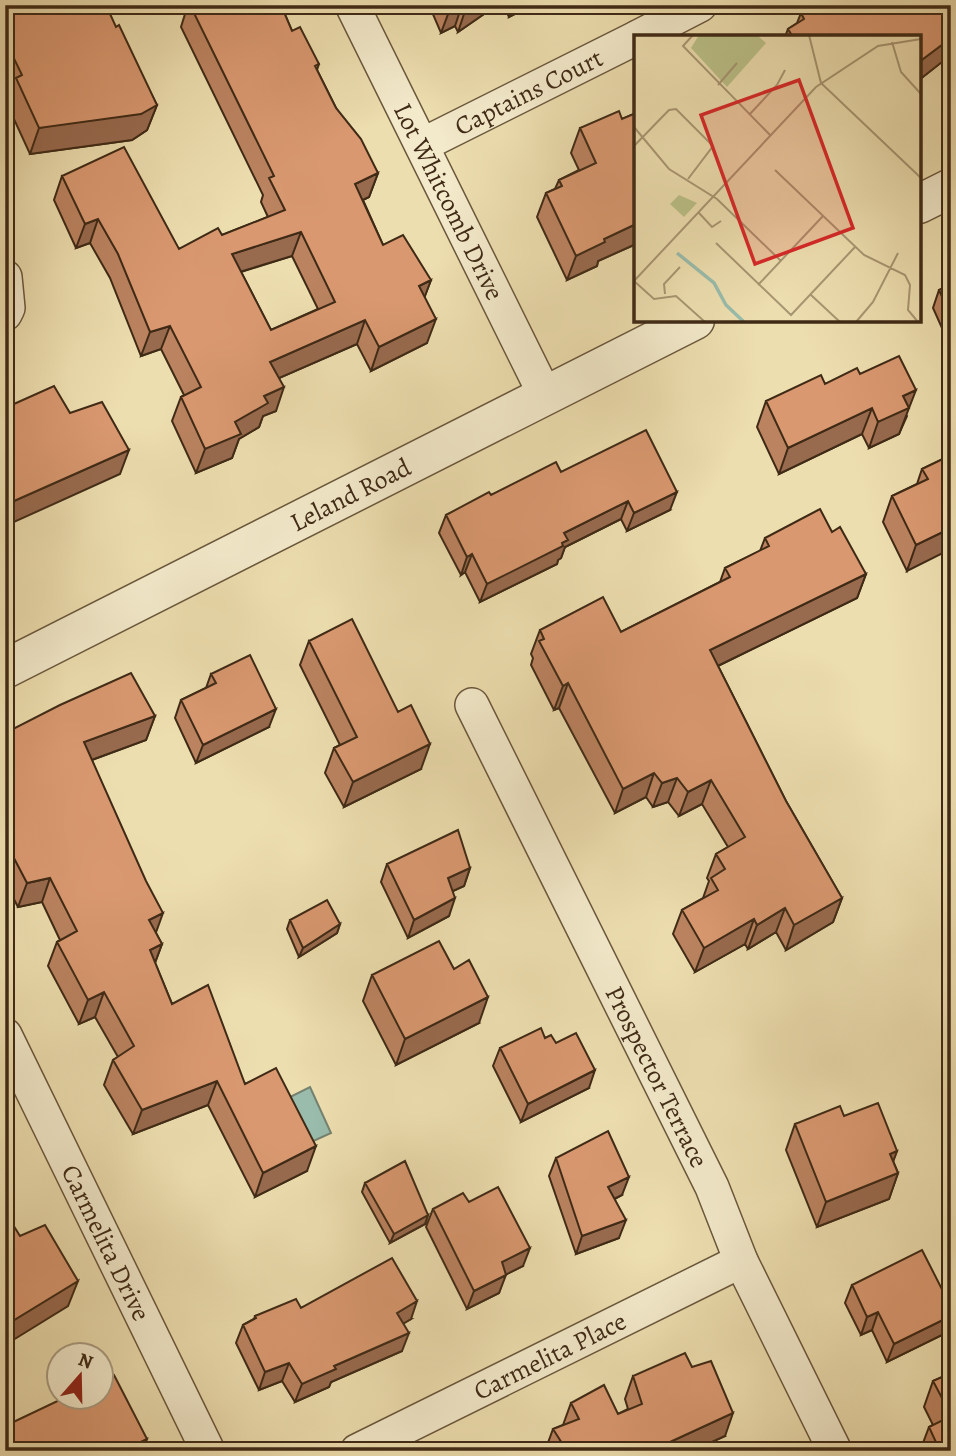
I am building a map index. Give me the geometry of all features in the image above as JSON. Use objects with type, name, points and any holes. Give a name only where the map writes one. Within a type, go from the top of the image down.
[{"type":"street","name":"Lot Whitcomb Drive","points":[[352,5],[546,397]]},
{"type":"street","name":"Captains Court","points":[[641,35],[701,5]]},
{"type":"street","name":"Captains Court","points":[[422,145],[634,39]]},
{"type":"street","points":[[921,203],[951,188]]},
{"type":"street","name":"Leland Road","points":[[5,669],[691,322]]},
{"type":"street","name":"Prospector Terrace","points":[[472,705],[712,1187],[741,1261],[835,1451]]},
{"type":"street","name":"Carmelita Drive","points":[[5,1035],[208,1451]]},
{"type":"street","name":"Carmelita Place","points":[[357,1451],[741,1261]]},
{"type":"shaded area","points":[[310,1087],[331,1133],[307,1144],[286,1099]]},
{"type":"building","points":[[5,5],[106,5],[116,27],[119,25],[157,105],[141,114],[39,128],[16,78],[22,75],[5,40]]},
{"type":"building","points":[[190,5],[281,5],[292,31],[300,27],[319,64],[315,66],[336,108],[361,139],[378,173],[355,184],[383,245],[403,235],[431,280],[419,286],[436,319],[379,347],[365,320],[270,362],[284,387],[264,396],[268,403],[235,422],[241,434],[205,449],[181,397],[201,387],[170,326],[150,332],[118,254],[98,219],[85,224],[62,176],[124,147],[179,249],[218,228],[222,235],[285,210],[269,178],[274,176]],"holes":[[[301,232],[335,302],[271,330],[232,254]]]},
{"type":"building","points":[[813,5],[951,5],[951,15],[945,19],[951,26],[951,38],[921,60],[921,35],[790,35],[788,29],[804,19],[801,13]]},
{"type":"building","points":[[619,111],[622,119],[634,114],[634,225],[576,256],[546,193],[562,186],[559,180],[596,163],[580,128]]},
{"type":"building","points":[[951,285],[951,316],[939,290]]},
{"type":"building","points":[[899,356],[916,390],[903,396],[909,408],[878,422],[872,408],[788,448],[766,401],[821,375],[825,384],[857,368],[860,374]]},
{"type":"building","points":[[54,386],[70,413],[102,402],[129,450],[5,505],[5,408]]},
{"type":"building","points":[[646,430],[677,492],[634,513],[628,501],[564,533],[568,540],[562,543],[563,546],[487,584],[472,554],[467,557],[446,515],[556,462],[561,472]]},
{"type":"building","points":[[951,455],[951,528],[916,545],[892,496],[928,479],[922,469]]},
{"type":"building","points":[[820,509],[832,532],[840,527],[866,574],[710,650],[786,801],[842,898],[794,925],[785,908],[757,925],[754,919],[704,948],[682,910],[718,890],[711,878],[725,869],[716,854],[745,837],[711,780],[688,792],[677,778],[662,783],[654,773],[623,789],[568,683],[563,686],[539,641],[544,639],[540,630],[603,597],[621,632],[730,577],[725,568],[769,546],[765,538]]},
{"type":"building","points":[[352,619],[398,712],[411,705],[430,744],[353,782],[334,748],[357,737],[309,641]]},
{"type":"building","points":[[250,655],[276,709],[203,745],[181,700],[216,683],[211,674]]},
{"type":"building","points":[[131,673],[155,716],[84,742],[163,913],[149,920],[162,944],[150,950],[172,1004],[208,985],[245,1084],[276,1068],[316,1146],[263,1173],[217,1081],[142,1110],[113,1060],[134,1046],[104,992],[88,1000],[57,942],[77,931],[50,878],[27,883],[5,841],[5,733]]},
{"type":"building","points":[[458,830],[470,868],[448,878],[455,898],[414,920],[387,864]]},
{"type":"building","points":[[327,900],[340,924],[303,948],[290,920]]},
{"type":"building","points":[[439,941],[454,969],[469,960],[488,997],[405,1039],[372,975]]},
{"type":"building","points":[[541,1028],[545,1038],[551,1035],[556,1043],[576,1033],[595,1070],[528,1104],[500,1048]]},
{"type":"building","points":[[878,1103],[897,1151],[890,1154],[898,1173],[826,1202],[795,1124],[840,1106],[844,1116]]},
{"type":"building","points":[[608,1131],[629,1177],[608,1187],[626,1220],[582,1236],[556,1158]]},
{"type":"building","points":[[405,1161],[428,1215],[394,1234],[365,1183]]},
{"type":"building","points":[[498,1187],[530,1248],[502,1262],[506,1275],[474,1291],[433,1209],[463,1193],[469,1202]]},
{"type":"building","points":[[5,1212],[20,1236],[45,1225],[78,1281],[6,1325]]},
{"type":"building","points":[[922,1250],[951,1307],[951,1316],[894,1344],[878,1312],[867,1317],[852,1285]]},
{"type":"building","points":[[392,1258],[417,1301],[397,1313],[409,1333],[334,1366],[336,1369],[302,1384],[289,1363],[265,1372],[243,1325],[256,1318],[255,1316],[296,1299],[301,1308]]},
{"type":"building","points":[[685,1353],[692,1367],[711,1361],[733,1413],[659,1447],[661,1451],[567,1451],[553,1429],[579,1419],[571,1403],[604,1385],[618,1414],[642,1404],[633,1376]]},
{"type":"building","points":[[951,1373],[951,1415],[933,1381]]},
{"type":"building","points":[[116,1379],[147,1439],[122,1451],[5,1451],[5,1426],[46,1406],[46,1410],[116,1410]]},
{"type":"building","points":[[951,1416],[951,1451],[940,1451],[929,1427]]}]
